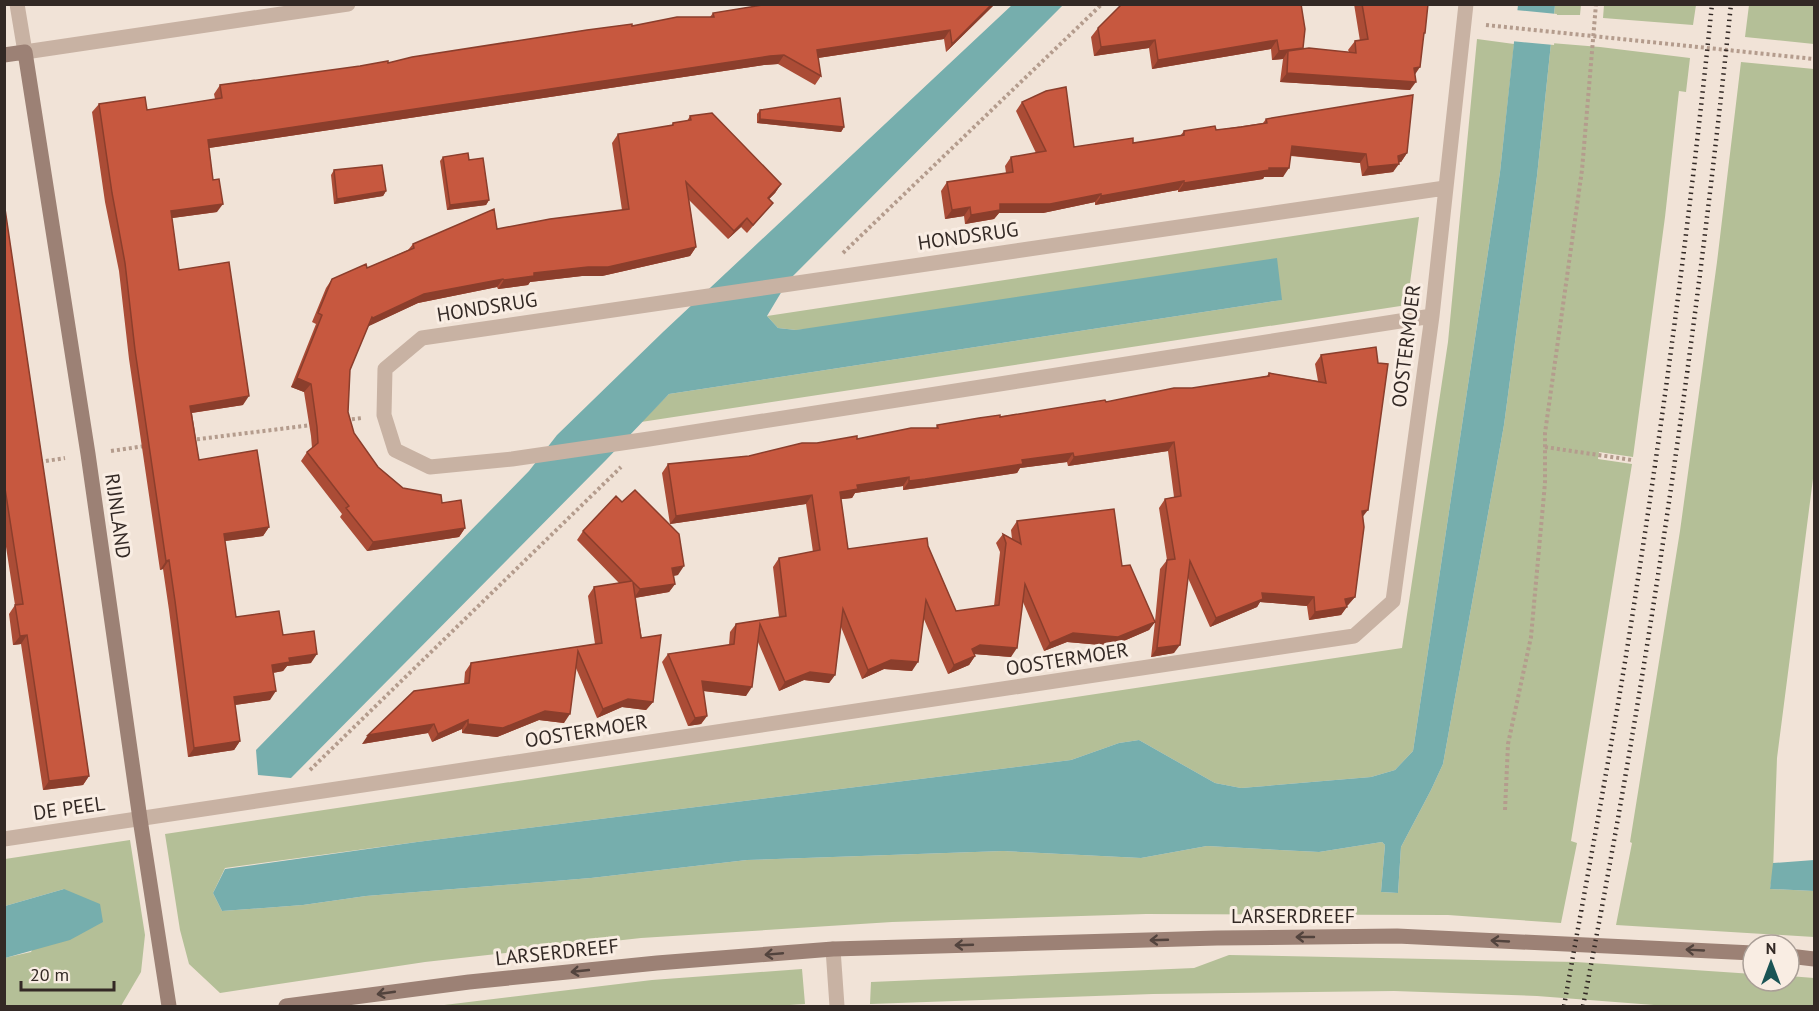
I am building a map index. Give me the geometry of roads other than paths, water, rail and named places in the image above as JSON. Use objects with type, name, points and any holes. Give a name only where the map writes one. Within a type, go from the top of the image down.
[{"type":"main road","points":[[4,55],[25,52]]},
{"type":"main road","name":"RIJNLAND","points":[[25,52],[88,454],[169,1006]]},
{"type":"main road","name":"LARSERDREEF","points":[[286,1006],[470,982],[657,963],[833,949],[1217,938],[1397,936],[1741,952]]},
{"type":"street","points":[[17,4],[25,52],[348,4]]},
{"type":"street","name":"OOSTERMOER","points":[[140,819],[1354,636],[1393,601],[1432,316],[1466,4]]},
{"type":"street","name":"HONDSRUG","points":[[1432,316],[649,440],[512,459],[430,467],[395,450],[384,415],[385,369],[423,338],[1445,188]]},
{"type":"street","name":"DE PEEL","points":[[4,839],[140,819]]},
{"type":"street","points":[[833,949],[837,1006]]},
{"type":"water","points":[[1012,5],[1063,5],[788,281],[767,316],[778,328],[796,330],[1277,258],[1282,300],[669,394],[291,778],[258,775],[256,750],[529,471],[557,435],[663,332]]},
{"type":"water","points":[[1518,5],[1555,5],[1537,176],[1504,425],[1443,764],[1401,847],[1398,893],[1381,892],[1385,845],[1382,842],[1319,852],[1207,846],[1141,858],[1003,851],[747,860],[591,878],[366,896],[303,905],[222,911],[213,893],[225,869],[417,842],[1071,760],[1119,743],[1139,740],[1215,783],[1241,788],[1371,777],[1395,770],[1413,751],[1500,172]]},
{"type":"water","points":[[1814,860],[1814,891],[1770,889],[1773,863]]},
{"type":"water","points":[[64,889],[100,904],[103,922],[70,940],[5,958],[5,906]]},
{"type":"railway","points":[[1564,1006],[1620,691],[1648,513],[1669,368],[1712,4]]},
{"type":"railway","points":[[1583,1006],[1629,757],[1668,507],[1702,256],[1731,4]]}]
